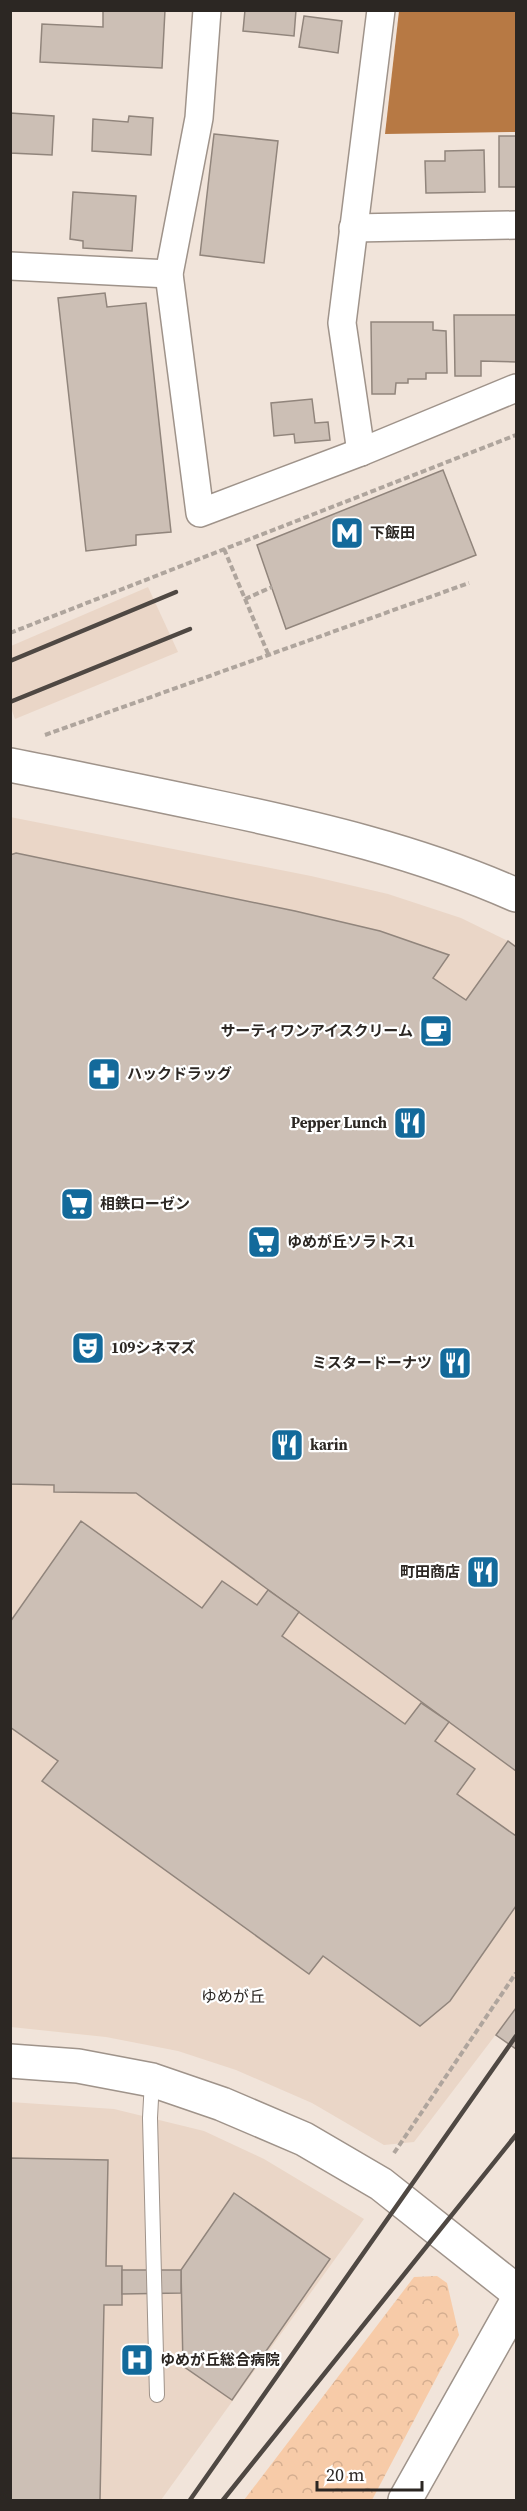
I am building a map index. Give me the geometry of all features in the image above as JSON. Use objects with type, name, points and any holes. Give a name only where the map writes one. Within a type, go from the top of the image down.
[{"type":"street","points":[[207,10],[199,118],[169,274],[200,513],[361,452],[516,387]]},
{"type":"street","points":[[361,452],[342,323],[381,10]]},
{"type":"street","points":[[353,228],[516,225]]},
{"type":"street","points":[[10,266],[169,274]]},
{"type":"street","points":[[10,765],[319,829],[407,854],[478,878],[516,895]]},
{"type":"street","points":[[10,2061],[78,2066],[152,2080],[222,2104],[304,2139],[381,2184],[516,2291]]},
{"type":"street","points":[[405,2500],[516,2303]]},
{"type":"lane","points":[[152,2080],[150,2118],[157,2395]]},
{"type":"path","points":[[10,633],[516,435]]},
{"type":"path","points":[[224,549],[268,656]]},
{"type":"path","points":[[41,737],[469,583]]},
{"type":"path","points":[[245,599],[272,587]]},
{"type":"path","points":[[391,2158],[516,1973]]},
{"type":"shaded area","points":[[399,11],[516,11],[516,132],[385,134]]},
{"type":"shaded area","points":[[148,587],[178,652],[15,719],[11,708],[11,646]]},
{"type":"shaded area","points":[[10,817],[311,876],[388,894],[461,918],[516,945],[516,2008],[414,2142],[384,2145],[312,2103],[236,2070],[178,2051],[106,2037],[11,2027]]},
{"type":"shaded area","name":"ゆめが丘総合病院","points":[[10,2102],[114,2109],[204,2131],[264,2159],[364,2219],[161,2500],[11,2500]]},
{"type":"green space","points":[[437,2276],[447,2283],[459,2335],[372,2500],[244,2500],[414,2277]]},
{"type":"building","points":[[103,10],[165,10],[162,68],[40,62],[42,24],[103,27]]},
{"type":"building","points":[[245,10],[296,10],[294,36],[243,31]]},
{"type":"building","points":[[304,16],[342,21],[338,53],[299,47]]},
{"type":"building","points":[[10,113],[54,116],[52,155],[10,153]]},
{"type":"building","points":[[129,116],[153,118],[151,155],[92,151],[93,119],[128,122]]},
{"type":"building","points":[[214,134],[278,141],[264,263],[200,255]]},
{"type":"building","points":[[499,136],[516,136],[516,187],[499,187]]},
{"type":"building","points":[[484,150],[485,192],[426,193],[425,161],[445,161],[445,151]]},
{"type":"building","points":[[73,192],[136,196],[132,251],[83,248],[83,241],[70,239]]},
{"type":"building","points":[[105,293],[107,307],[146,303],[171,532],[136,535],[136,545],[86,551],[58,298]]},
{"type":"building","points":[[454,315],[516,315],[516,362],[481,361],[481,376],[455,376]]},
{"type":"building","points":[[371,322],[433,322],[433,330],[446,331],[447,373],[426,373],[426,379],[408,379],[408,383],[396,383],[395,394],[372,394]]},
{"type":"building","points":[[312,399],[315,423],[328,422],[330,440],[295,443],[294,434],[274,436],[271,403]]},
{"type":"building","points":[[443,470],[476,555],[286,629],[257,545]]},
{"type":"building","name":"ゆめが丘ソラトス1","points":[[16,853],[380,931],[449,955],[433,978],[466,1000],[508,941],[516,947],[516,1771],[136,1493],[54,1492],[54,1485],[10,1484],[10,855]]},
{"type":"building","points":[[81,1521],[202,1608],[222,1581],[257,1605],[268,1590],[299,1612],[282,1636],[405,1724],[421,1703],[449,1722],[435,1741],[475,1769],[457,1794],[516,1836],[516,1906],[450,2001],[420,2026],[323,1956],[309,1974],[42,1781],[58,1761],[10,1727],[10,1622]]},
{"type":"building","points":[[516,2008],[516,2049],[496,2035]]},
{"type":"building","points":[[10,2158],[108,2160],[106,2266],[122,2266],[122,2305],[104,2305],[100,2500],[10,2500]]},
{"type":"building","points":[[234,2193],[330,2259],[232,2400],[183,2366],[181,2270]]},
{"type":"building","points":[[122,2270],[181,2270],[181,2293],[122,2294]]},
{"type":"railway","points":[[10,661],[176,592]]},
{"type":"railway","points":[[10,702],[190,629]]},
{"type":"railway","points":[[190,2500],[516,2036]]},
{"type":"railway","points":[[223,2500],[516,2135]]},
{"type":"place","name":"下飯田","points":[[347,533]]},
{"type":"place","name":"サーティワンアイスクリーム","points":[[436,1031]]},
{"type":"place","name":"ハックドラッグ","points":[[104,1074]]},
{"type":"place","name":"Pepper Lunch","points":[[410,1123]]},
{"type":"place","name":"相鉄ローゼン","points":[[77,1204]]},
{"type":"place","name":"ゆめが丘ソラトス1","points":[[264,1242]]},
{"type":"place","name":"109シネマズ","points":[[88,1348]]},
{"type":"place","name":"ミスタードーナツ","points":[[455,1363]]},
{"type":"place","name":"karin","points":[[287,1445]]},
{"type":"place","name":"町田商店","points":[[483,1572]]},
{"type":"place","name":"ゆめが丘総合病院","points":[[137,2360]]},
{"type":"district","name":"ゆめが丘","points":[[233,1996]]}]
